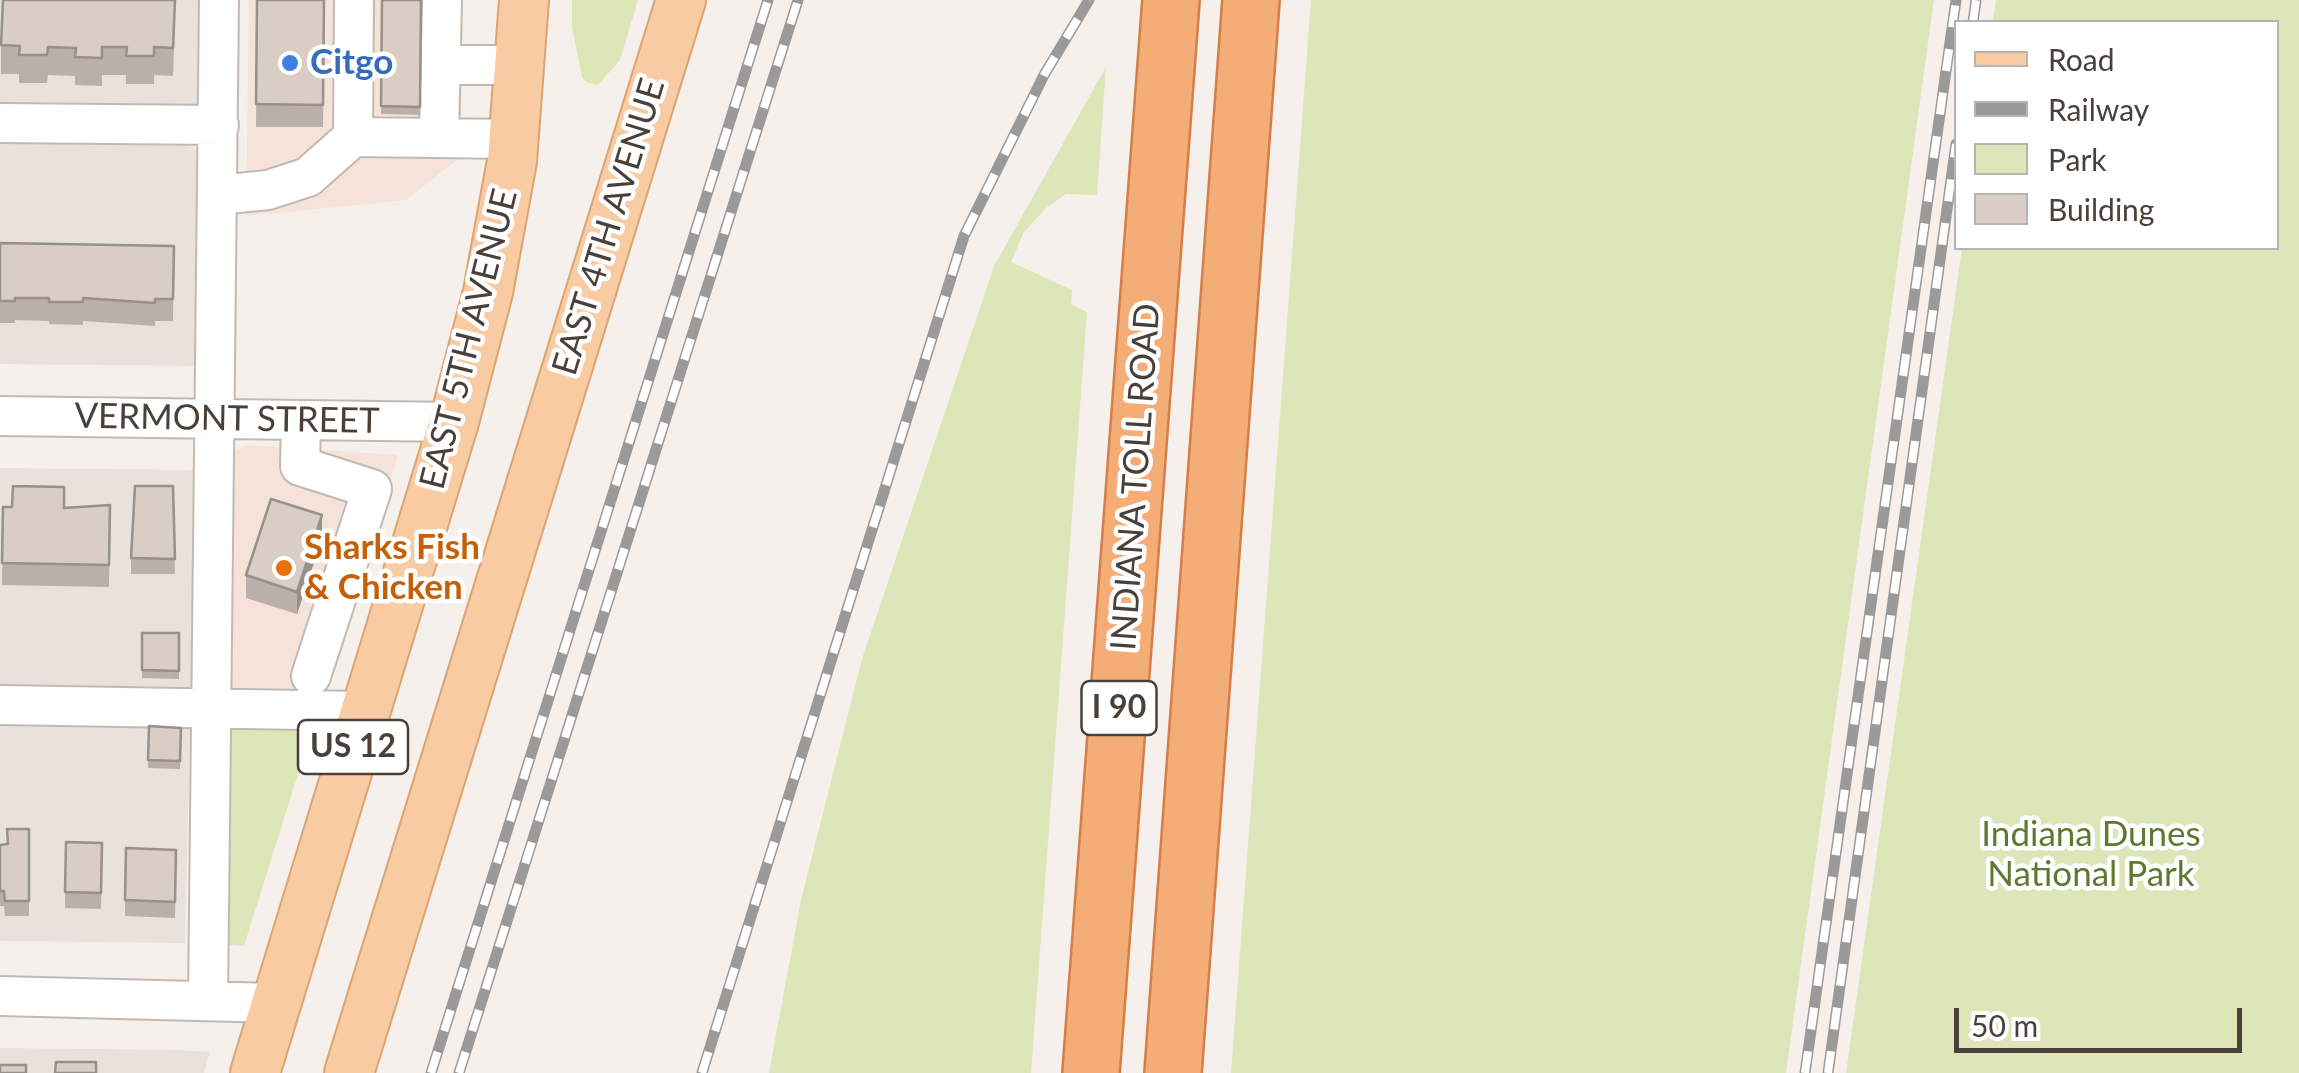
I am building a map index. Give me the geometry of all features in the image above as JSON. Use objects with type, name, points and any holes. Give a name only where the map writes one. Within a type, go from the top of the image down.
[{"type":"highway","name":"INDIANA TOLL ROAD","points":[[1091,1073],[1171,0]]},
{"type":"highway","name":"I 90","points":[[1173,1073],[1251,0]]},
{"type":"main road","name":"EAST 5TH AVENUE","points":[[255,1073],[454,422],[488,292],[514,140],[524,0]]},
{"type":"main road","name":"EAST 4TH AVENUE","points":[[350,1073],[680,0]]},
{"type":"street","points":[[208,1000],[219,0]]},
{"type":"street","points":[[218,195],[268,190],[308,177],[353,136],[367,76],[363,19]]},
{"type":"street","points":[[440,138],[434,46],[521,66]]},
{"type":"street","points":[[0,124],[219,125]]},
{"type":"street","points":[[353,136],[514,140]]},
{"type":"street","name":"VERMONT STREET","points":[[0,416],[454,422]]},
{"type":"street","points":[[301,420],[300,466],[372,489],[311,676]]},
{"type":"street","points":[[362,517],[418,534]]},
{"type":"street","points":[[330,618],[388,635]]},
{"type":"street","points":[[0,705],[364,712]]},
{"type":"street","points":[[0,996],[276,1004]]},
{"type":"shaded area","points":[[0,0],[198,0],[198,107],[0,112]]},
{"type":"shaded area","points":[[249,0],[462,0],[461,157],[406,200],[246,216]]},
{"type":"shaded area","points":[[0,137],[178,139],[198,151],[199,366],[0,364]]},
{"type":"shaded area","points":[[246,445],[398,455],[322,699],[228,695],[229,460]]},
{"type":"shaded area","points":[[0,468],[197,470],[191,693],[0,692]]},
{"type":"shaded area","points":[[0,717],[184,723],[190,728],[185,943],[0,941]]},
{"type":"shaded area","points":[[0,1048],[210,1052],[204,1073],[0,1073]]},
{"type":"green space","points":[[572,0],[638,0],[620,60],[598,85],[582,77],[572,28]]},
{"type":"green space","points":[[1311,0],[1934,0],[1786,1073],[1231,1073]]},
{"type":"green space","name":"Indiana Dunes National Park","points":[[1996,0],[2299,0],[2299,1073],[1846,1073],[1962,250],[2279,250],[2279,20],[1993,20]]},
{"type":"green space","points":[[1106,67],[1097,195],[1066,194],[1046,208],[1024,232],[1011,262],[1072,290],[1071,304],[1087,312],[1031,1073],[769,1073],[801,900],[862,659],[994,266]]},
{"type":"green space","points":[[227,719],[313,726],[244,946],[220,944]]},
{"type":"building","points":[[3,0],[175,0],[173,48],[154,47],[154,56],[126,56],[127,47],[102,47],[102,58],[75,57],[76,48],[48,47],[47,55],[19,55],[20,46],[1,45]]},
{"type":"building","name":"Citgo","points":[[257,0],[324,0],[323,105],[256,104]]},
{"type":"building","name":"Citgo","points":[[382,0],[421,0],[420,107],[381,106]]},
{"type":"building","points":[[0,243],[174,246],[173,299],[155,299],[155,303],[83,298],[83,302],[49,302],[49,298],[0,301]]},
{"type":"building","points":[[13,486],[64,487],[64,508],[110,505],[109,565],[2,563],[3,507],[12,507]]},
{"type":"building","points":[[135,486],[173,486],[175,559],[131,558]]},
{"type":"building","name":"Sharks Fish & Chicken","points":[[271,499],[322,515],[297,592],[246,575]]},
{"type":"building","points":[[142,633],[179,633],[179,671],[142,670]]},
{"type":"building","points":[[149,726],[181,728],[180,761],[148,760]]},
{"type":"building","points":[[7,829],[29,829],[29,901],[5,901],[4,891],[0,891],[0,845],[8,844]]},
{"type":"building","points":[[66,842],[102,843],[101,893],[65,892]]},
{"type":"building","points":[[126,848],[176,850],[175,902],[125,900]]},
{"type":"building","points":[[56,1062],[96,1062],[96,1073],[55,1073]]},
{"type":"building","points":[[0,1065],[26,1065],[26,1073],[0,1073]]},
{"type":"railway","points":[[431,1073],[768,0]]},
{"type":"railway","points":[[459,1073],[798,0]]},
{"type":"railway","points":[[702,1073],[964,236],[1044,75],[1089,0]]},
{"type":"railway","points":[[1805,1073],[1956,0]]},
{"type":"railway","points":[[1973,20],[1976,0]]},
{"type":"railway","points":[[1828,1073],[1954,159]]},
{"type":"place","name":"Citgo","points":[[290,63]]},
{"type":"place","name":"Sharks Fish & Chicken","points":[[284,568]]}]
